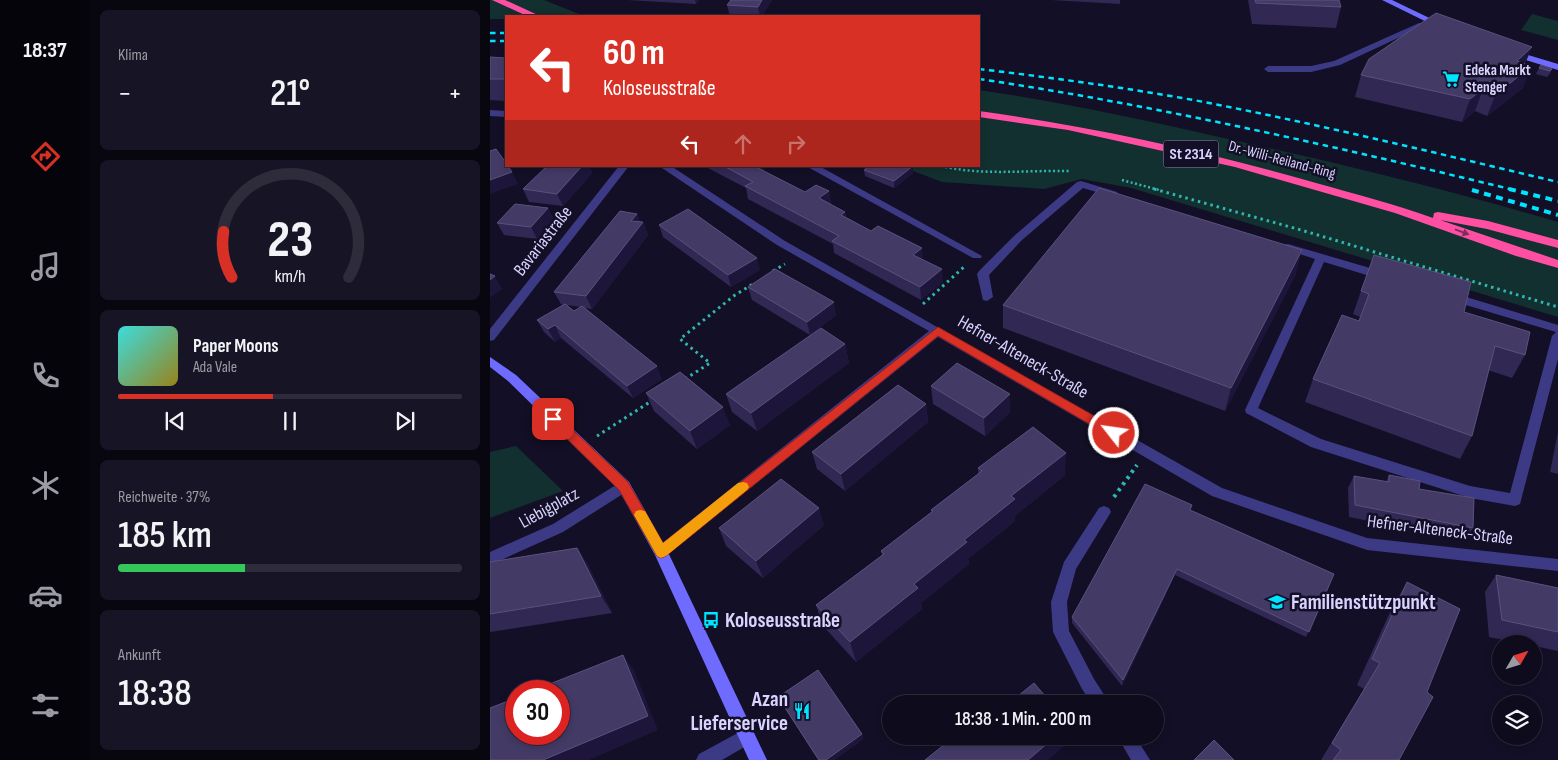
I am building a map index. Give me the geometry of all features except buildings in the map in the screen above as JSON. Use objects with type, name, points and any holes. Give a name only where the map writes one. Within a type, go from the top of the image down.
[{"type":"highway","points":[[497,0],[533,15]]},
{"type":"highway","points":[[516,0],[545,15]]},
{"type":"highway","points":[[490,6],[518,15]]},
{"type":"highway","name":"Dr.-Willi-Reiland-Ring","points":[[980,114],[1068,127],[1237,164],[1399,210],[1558,264]]},
{"type":"highway","name":"Dr.-Willi-Reiland-Ring","points":[[1399,210],[1488,225],[1558,244]]},
{"type":"street","points":[[1386,0],[1431,22],[1448,28]]},
{"type":"street","points":[[1268,69],[1311,69],[1337,63],[1431,22]]},
{"type":"street","points":[[1499,48],[1558,67]]},
{"type":"street","points":[[490,113],[505,114]]},
{"type":"street","name":"Bavariastraße","points":[[490,336],[623,167]]},
{"type":"street","name":"Hefner-Alteneck-Straße","points":[[666,167],[800,254],[938,331],[1217,492],[1367,544],[1558,565]]},
{"type":"street","points":[[813,167],[977,256]]},
{"type":"street","points":[[988,297],[983,274],[1018,238],[1081,184],[1127,198]]},
{"type":"street","points":[[1274,243],[1396,280]]},
{"type":"street","points":[[1321,257],[1252,410],[1316,444],[1470,492],[1515,500],[1558,336]]},
{"type":"street","points":[[1434,291],[1558,329]]},
{"type":"street","points":[[661,552],[938,331]]},
{"type":"street","points":[[490,361],[512,378],[624,486],[661,552],[758,760]]},
{"type":"street","name":"Liebigplatz","points":[[490,559],[558,528],[624,486]]},
{"type":"street","points":[[1096,695],[1061,632],[1059,602],[1069,567],[1104,512]]},
{"type":"street","points":[[705,760],[747,736]]},
{"type":"street","points":[[1130,745],[1141,760]]},
{"type":"path","points":[[948,167],[1000,174],[1046,169],[1071,172]]},
{"type":"path","points":[[1116,179],[1301,230],[1558,307]]},
{"type":"path","points":[[770,273],[800,254]]},
{"type":"path","points":[[910,316],[977,256]]},
{"type":"path","points":[[678,384],[710,362],[680,339],[735,295],[756,282]]},
{"type":"path","points":[[581,446],[654,399]]},
{"type":"path","points":[[1104,512],[1147,452]]},
{"type":"green space","points":[[490,0],[544,0],[582,15],[505,15],[505,19],[490,19]]},
{"type":"green space","points":[[1532,14],[1558,21],[1558,40],[1521,30]]},
{"type":"green space","points":[[980,90],[1041,100],[1166,125],[1435,188],[1558,222],[1558,317],[1131,188],[1082,179],[1044,189],[942,182],[903,167],[980,167]]},
{"type":"green space","points":[[516,446],[563,491],[490,518],[490,452]]},
{"type":"railway","points":[[490,33],[505,33]]},
{"type":"railway","points":[[490,41],[505,41]]},
{"type":"railway","points":[[980,69],[1148,92],[1204,102],[1337,130],[1558,182]]},
{"type":"railway","points":[[980,79],[1114,102],[1248,128],[1514,190]]},
{"type":"railway","points":[[1509,189],[1558,201]]},
{"type":"railway","points":[[1472,190],[1558,215]]},
{"type":"slow traffic","points":[[640,515],[661,552],[743,487]]},
{"type":"place","name":"Edeka Markt Stenger","points":[[1451,79]]},
{"type":"place","name":"Familienstützpunkt","points":[[1277,602]]},
{"type":"place","name":"Koloseusstraße","points":[[711,620]]},
{"type":"place","name":"Azan Lieferservice","points":[[802,711]]},
{"type":"route","points":[[553,419],[624,486],[661,552],[938,331],[1114,433]]}]
